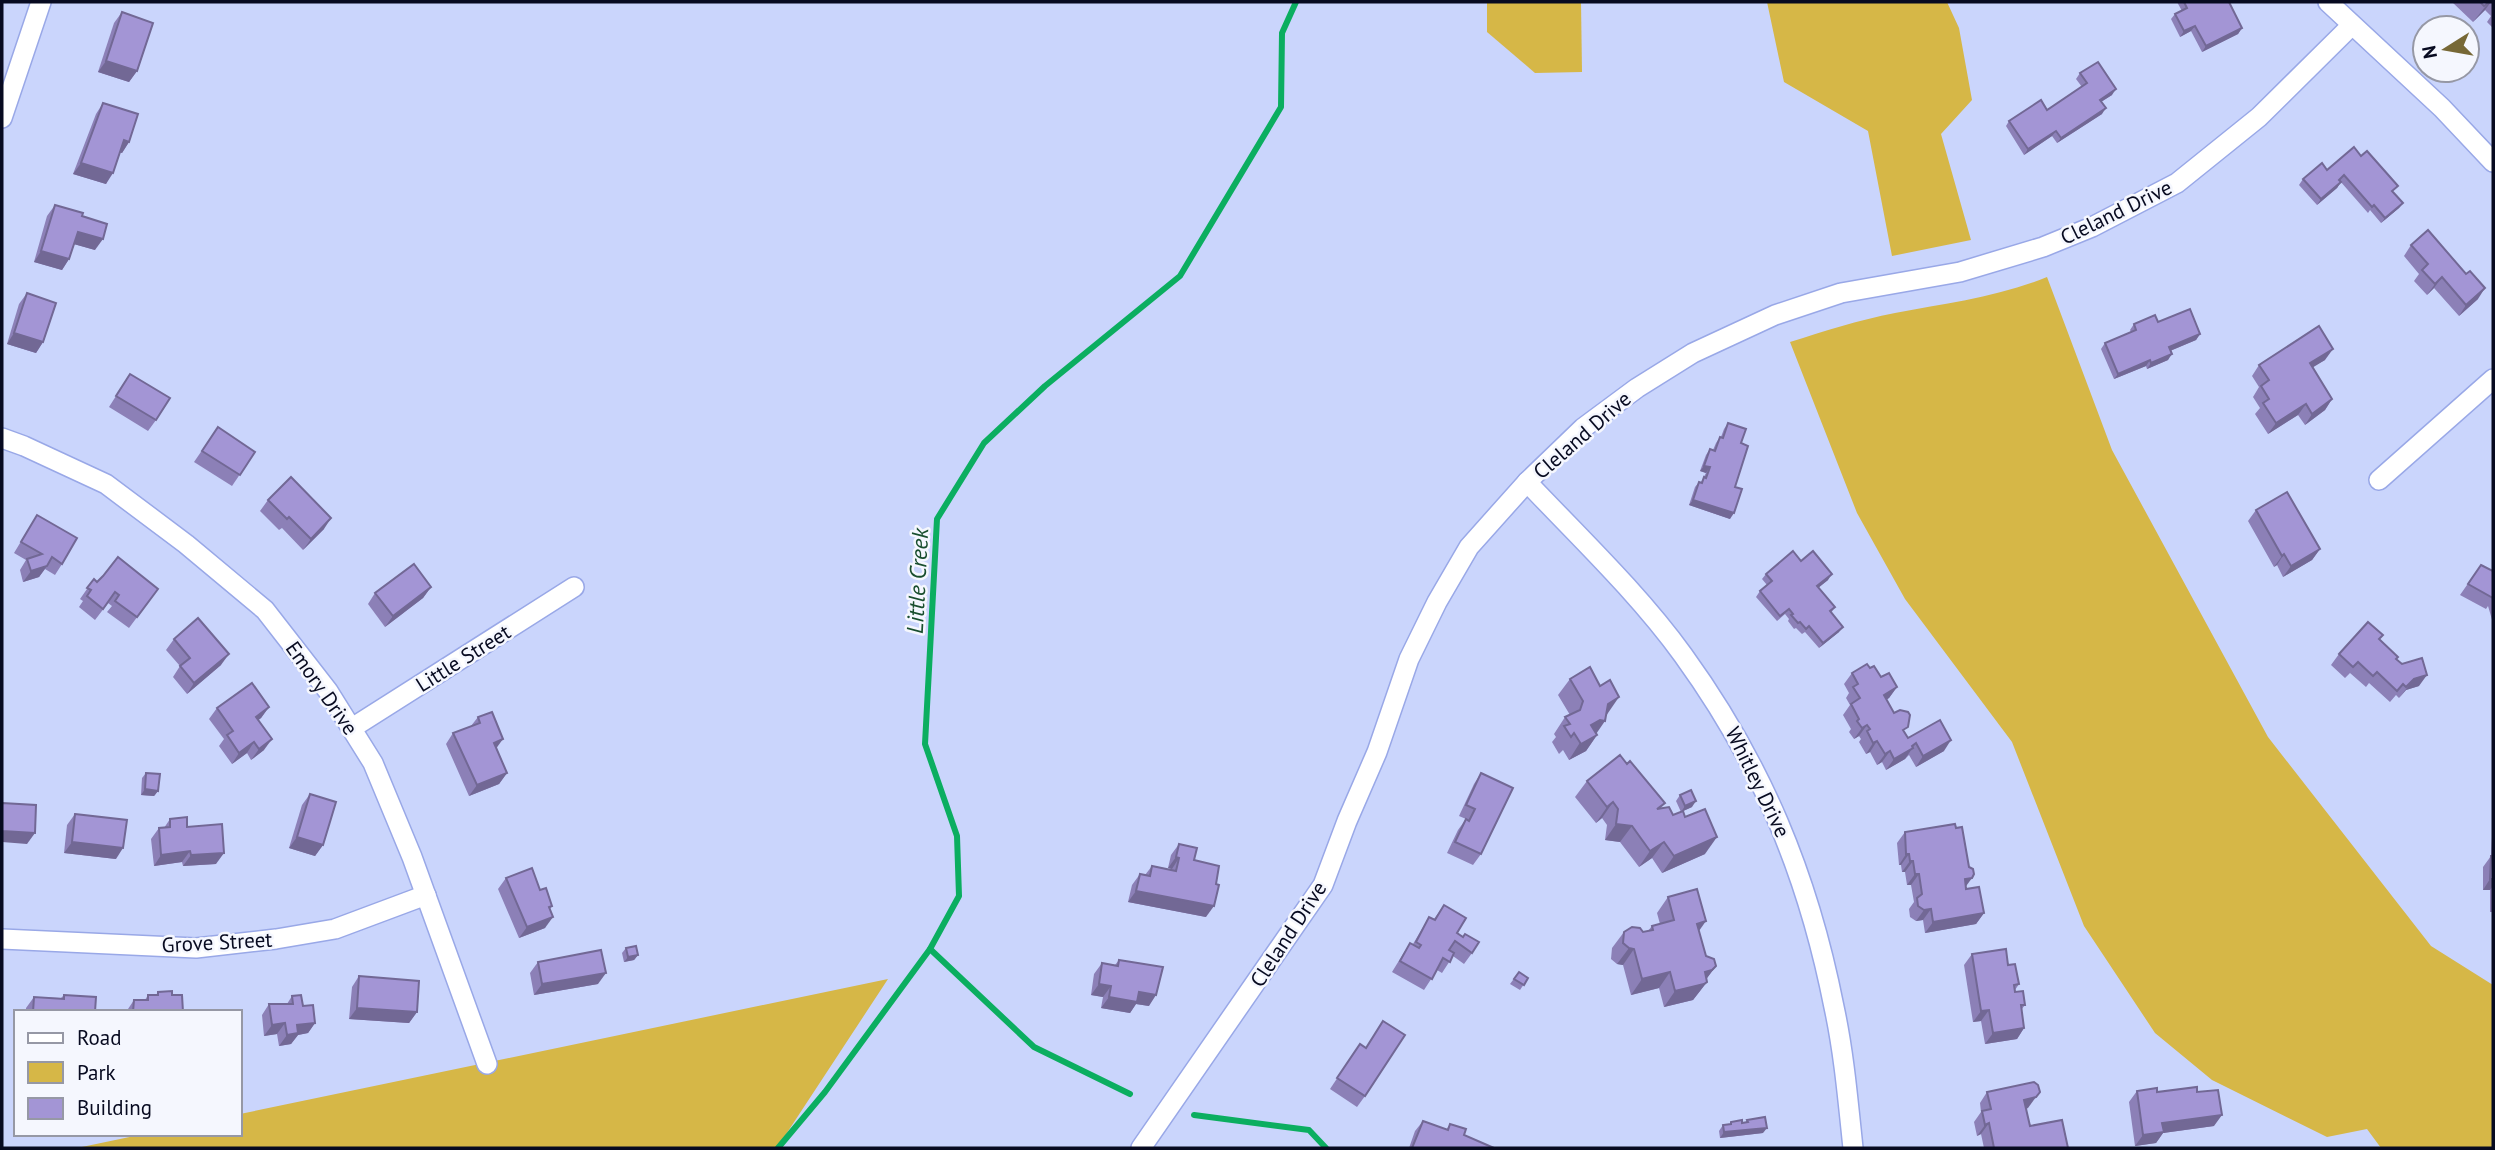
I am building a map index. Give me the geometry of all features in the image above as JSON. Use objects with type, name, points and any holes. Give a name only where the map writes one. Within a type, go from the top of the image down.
[{"type":"street","points":[[2,118],[8,78],[41,2]]},
{"type":"street","points":[[2328,2],[2442,108],[2493,162]]},
{"type":"street","name":"Cleland Drive","points":[[1141,1148],[1323,885],[1377,752],[1409,659],[1437,602],[1469,547],[1527,482],[1583,428],[1637,388],[1704,347],[1775,315],[1841,293],[1959,272],[2043,247],[2092,227],[2177,183],[2259,117],[2351,26]]},
{"type":"street","points":[[2379,480],[2493,379]]},
{"type":"street","name":"Emory Drive","points":[[2,438],[106,484],[186,544],[265,610],[328,691],[373,763],[426,895],[487,1064]]},
{"type":"street","name":"Whitley Drive","points":[[1527,482],[1641,604],[1681,653],[1727,720],[1766,791],[1797,866],[1820,942],[1835,1008],[1853,1148]]},
{"type":"street","name":"Little Street","points":[[352,728],[574,587]]},
{"type":"street","name":"Grove Street","points":[[2,939],[196,948],[335,929],[426,895]]},
{"type":"green space","points":[[1487,2],[1581,2],[1582,72],[1535,73],[1487,32]]},
{"type":"green space","points":[[1767,2],[1947,2],[1959,28],[1972,100],[1941,134],[1971,240],[1892,256],[1868,131],[1784,82]]},
{"type":"green space","points":[[2047,277],[2112,450],[2268,737],[2431,946],[2493,985],[2493,1148],[2381,1148],[2367,1129],[2327,1137],[2212,1080],[2155,1033],[2084,926],[2012,742],[1905,599],[1857,513],[1790,342],[1882,316],[1991,295]]},
{"type":"green space","points":[[888,979],[777,1148],[77,1148],[134,1136],[242,1136],[242,1114]]},
{"type":"building","points":[[2184,2],[2229,2],[2242,28],[2206,46],[2195,26],[2184,31],[2175,14],[2187,8]]},
{"type":"building","points":[[122,12],[153,23],[137,71],[106,61]]},
{"type":"building","points":[[2098,62],[2116,89],[2100,100],[2106,108],[2061,138],[2056,131],[2028,149],[2009,121],[2041,100],[2047,110],[2087,83],[2080,73]]},
{"type":"building","points":[[103,103],[138,114],[129,142],[124,140],[113,173],[81,163]]},
{"type":"building","points":[[2354,147],[2361,156],[2367,151],[2398,186],[2392,191],[2403,203],[2385,218],[2344,175],[2339,180],[2341,182],[2321,199],[2303,179],[2322,163],[2327,170]]},
{"type":"building","points":[[55,205],[107,224],[103,239],[78,232],[69,259],[41,251]]},
{"type":"building","points":[[2428,230],[2466,274],[2470,271],[2485,288],[2466,305],[2442,277],[2435,284],[2422,270],[2428,264],[2411,245]]},
{"type":"building","points":[[27,293],[56,303],[43,342],[14,333]]},
{"type":"building","points":[[2190,309],[2200,334],[2169,347],[2172,354],[2118,374],[2105,343],[2136,330],[2134,324],[2155,315],[2158,322]]},
{"type":"building","points":[[2319,326],[2333,349],[2310,363],[2332,399],[2312,414],[2306,404],[2276,423],[2263,403],[2269,399],[2261,386],[2269,380],[2259,365]]},
{"type":"building","points":[[130,374],[170,398],[156,420],[116,396]]},
{"type":"building","points":[[1728,423],[1746,429],[1741,443],[1748,446],[1735,487],[1742,489],[1734,513],[1693,500],[1699,482],[1702,483],[1704,477],[1706,478],[1710,467],[1704,466],[1710,449],[1715,451]]},
{"type":"building","points":[[218,427],[255,452],[240,475],[202,451]]},
{"type":"building","points":[[291,477],[331,518],[311,539],[268,500]]},
{"type":"building","points":[[2287,492],[2320,549],[2291,566],[2284,554],[2282,556],[2256,510]]},
{"type":"building","points":[[37,515],[77,538],[62,564],[52,557],[47,566],[31,571],[27,559],[42,554],[21,542]]},
{"type":"building","points":[[1793,551],[1801,561],[1813,551],[1832,574],[1817,586],[1835,607],[1830,611],[1843,627],[1823,643],[1809,626],[1806,629],[1798,623],[1789,609],[1780,616],[1760,591],[1772,581],[1766,574]]},
{"type":"building","points":[[118,557],[158,589],[137,617],[115,601],[119,595],[115,592],[103,609],[87,596],[91,590],[87,588],[94,579],[97,582]]},
{"type":"building","points":[[414,564],[431,587],[393,616],[375,593]]},
{"type":"building","points":[[2481,565],[2493,571],[2493,598],[2468,584]]},
{"type":"building","points":[[198,618],[229,654],[194,683],[180,666],[190,658],[174,639]]},
{"type":"building","points":[[2368,622],[2383,635],[2379,639],[2402,664],[2422,658],[2427,675],[2414,679],[2406,687],[2403,684],[2397,691],[2377,672],[2373,676],[2358,662],[2353,667],[2339,654]]},
{"type":"building","points":[[1867,664],[1870,668],[1874,666],[1881,677],[1889,673],[1897,687],[1884,695],[1894,713],[1900,710],[1910,715],[1908,727],[1903,730],[1908,738],[1940,720],[1951,740],[1923,756],[1916,743],[1913,748],[1894,759],[1890,751],[1885,754],[1877,741],[1873,743],[1867,725],[1862,728],[1857,721],[1859,719],[1851,704],[1860,698],[1853,687],[1858,684],[1852,673]]},
{"type":"building","points":[[1590,667],[1600,686],[1610,680],[1619,697],[1608,704],[1605,721],[1600,720],[1591,725],[1597,735],[1581,744],[1574,733],[1571,737],[1564,726],[1570,724],[1565,717],[1580,710],[1583,701],[1570,679]]},
{"type":"building","points":[[252,683],[269,707],[256,717],[272,739],[259,749],[254,742],[239,753],[227,735],[233,731],[217,708]]},
{"type":"building","points":[[492,712],[503,739],[494,743],[507,773],[477,785],[453,733],[480,723],[478,717]]},
{"type":"building","points":[[1620,755],[1627,764],[1630,761],[1665,803],[1657,809],[1669,807],[1673,815],[1683,811],[1685,817],[1705,809],[1717,837],[1674,856],[1664,842],[1650,851],[1632,826],[1616,824],[1618,809],[1613,802],[1607,807],[1587,781]]},
{"type":"building","points":[[146,773],[160,774],[158,791],[145,789]]},
{"type":"building","points":[[1481,773],[1513,788],[1481,854],[1455,842],[1466,819],[1469,821],[1475,809],[1466,805]]},
{"type":"building","points":[[1691,790],[1696,801],[1685,806],[1680,795]]},
{"type":"building","points":[[310,794],[336,802],[323,845],[297,837]]},
{"type":"building","points":[[2,803],[36,805],[35,833],[2,831]]},
{"type":"building","points":[[75,814],[127,820],[123,848],[72,842]]},
{"type":"building","points":[[187,817],[187,827],[222,824],[224,853],[191,855],[190,851],[161,855],[159,828],[170,827],[170,819]]},
{"type":"building","points":[[1955,824],[1956,828],[1962,827],[1969,867],[1974,874],[1972,878],[1965,879],[1966,889],[1979,887],[1984,913],[1933,922],[1931,909],[1924,910],[1918,906],[1917,898],[1922,894],[1919,874],[1915,874],[1913,861],[1910,861],[1909,854],[1906,854],[1905,832]]},
{"type":"building","points":[[1179,844],[1197,848],[1194,860],[1219,866],[1216,884],[1219,885],[1214,906],[1136,891],[1140,874],[1150,876],[1152,866],[1176,871]]},
{"type":"building","points":[[2493,856],[2493,879],[2490,879]]},
{"type":"building","points":[[532,868],[540,890],[546,888],[553,917],[527,927],[506,878]]},
{"type":"building","points":[[1697,889],[1706,921],[1697,924],[1706,956],[1714,959],[1716,966],[1705,972],[1707,982],[1675,991],[1670,972],[1642,979],[1634,949],[1623,943],[1624,932],[1632,927],[1640,928],[1643,932],[1653,930],[1652,926],[1674,920],[1668,897]]},
{"type":"building","points":[[1444,905],[1466,918],[1457,933],[1463,937],[1465,934],[1479,942],[1472,953],[1455,941],[1449,950],[1454,953],[1450,962],[1443,958],[1432,979],[1400,961],[1410,943],[1419,948],[1421,945],[1416,942],[1429,917],[1435,920]]},
{"type":"building","points":[[636,946],[638,955],[628,957],[626,948]]},
{"type":"building","points":[[2006,949],[2008,965],[2015,964],[2019,984],[2014,985],[2015,992],[2023,991],[2025,1005],[2021,1005],[2024,1028],[1993,1033],[1989,1010],[1981,1011],[1972,954]]},
{"type":"building","points":[[601,950],[606,973],[542,984],[538,962]]},
{"type":"building","points":[[1119,960],[1163,967],[1156,995],[1139,992],[1137,1002],[1109,997],[1111,986],[1099,984],[1102,963],[1118,966]]},
{"type":"building","points":[[1519,972],[1528,978],[1524,985],[1514,979]]},
{"type":"building","points":[[359,976],[419,981],[417,1012],[357,1008]]},
{"type":"building","points":[[172,991],[172,995],[182,995],[183,1010],[133,1010],[134,1000],[148,1000],[148,995],[158,995],[158,992]]},
{"type":"building","points":[[64,995],[96,997],[95,1010],[33,1010],[34,997],[64,999]]},
{"type":"building","points":[[301,995],[303,1006],[313,1005],[315,1023],[297,1025],[298,1033],[287,1035],[285,1023],[272,1025],[269,1004],[293,1004],[292,996]]},
{"type":"building","points":[[1383,1021],[1405,1035],[1365,1096],[1337,1078],[1360,1044],[1366,1048]]},
{"type":"building","points":[[2034,1082],[2040,1092],[2036,1097],[2024,1100],[2030,1126],[2062,1120],[2068,1148],[1994,1148],[1989,1123],[1985,1125],[1982,1111],[1991,1109],[1987,1092]]},
{"type":"building","points":[[2197,1087],[2197,1092],[2218,1090],[2222,1115],[2162,1123],[2164,1132],[2143,1135],[2137,1091],[2157,1088],[2157,1092]]},
{"type":"building","points":[[1765,1117],[1767,1128],[1724,1132],[1723,1125],[1731,1122],[1742,1120],[1742,1123]]},
{"type":"building","points":[[1423,1121],[1448,1130],[1450,1124],[1466,1129],[1464,1135],[1494,1148],[1412,1148]]},
{"type":"waterway","name":"Little Creek","points":[[778,1148],[825,1092],[930,949],[959,896],[957,836],[925,744],[937,519],[984,443],[1045,386],[1180,276],[1281,107],[1282,33],[1296,2]]},
{"type":"waterway","points":[[930,949],[1034,1047],[1130,1094]]},
{"type":"waterway","points":[[1194,1115],[1309,1130],[1326,1148]]}]
